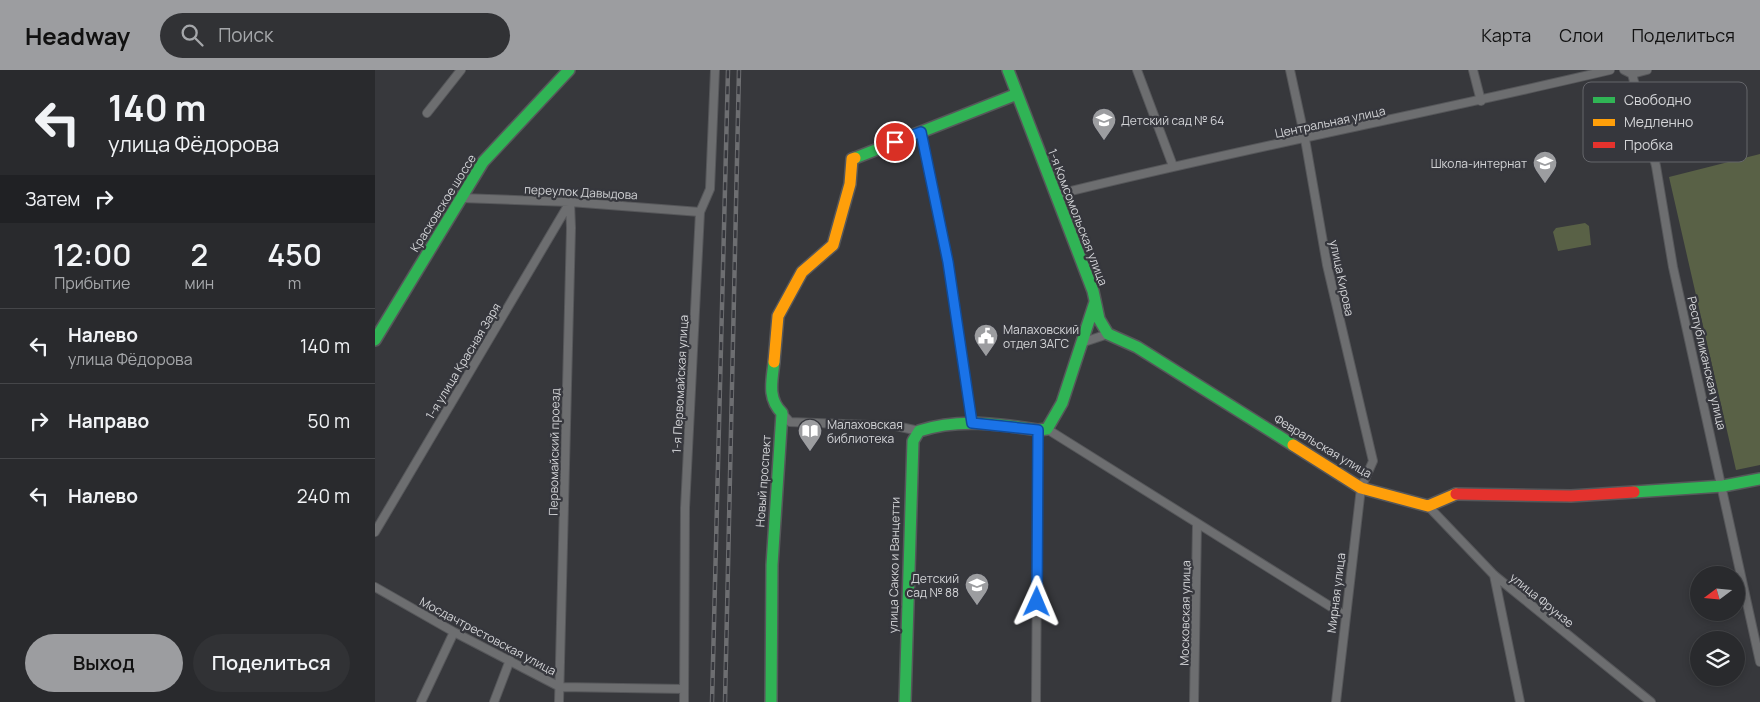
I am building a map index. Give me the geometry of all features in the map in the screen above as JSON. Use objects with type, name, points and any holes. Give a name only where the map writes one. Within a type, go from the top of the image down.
[{"type":"street","points":[[427,113],[461,70]]},
{"type":"street","name":"Красковское шоссе","points":[[375,340],[483,162],[569,70]]},
{"type":"street","name":"1-я Первомайская улица","points":[[684,702],[685,508],[700,212],[710,189],[715,70]]},
{"type":"street","name":"1-я Комсомольская улица","points":[[1007,70],[1095,300],[1062,403],[1042,429]]},
{"type":"street","points":[[1137,70],[1173,166]]},
{"type":"street","name":"улица Кирова","points":[[1290,70],[1305,139],[1327,265],[1373,461],[1361,488]]},
{"type":"street","points":[[1473,70],[1481,100]]},
{"type":"street","name":"Центральная улица","points":[[1055,195],[1173,166],[1305,139],[1610,70]]},
{"type":"street","points":[[1624,70],[1631,72],[1647,70]]},
{"type":"street","points":[[1017,94],[852,159],[850,184],[833,245],[802,272],[778,316],[771,392],[774,405],[790,422],[896,426],[919,431],[944,424],[972,423],[1042,429],[1344,615]]},
{"type":"street","points":[[921,132],[948,262],[972,423]]},
{"type":"street","name":"Республиканская улица","points":[[1655,162],[1673,267],[1723,486],[1760,662]]},
{"type":"street","name":"переулок Давыдова","points":[[461,198],[570,202],[700,212]]},
{"type":"street","name":"1-я улица Красная Заря","points":[[375,532],[570,202]]},
{"type":"street","name":"Первомайский проезд","points":[[559,702],[571,228],[570,202]]},
{"type":"street","points":[[1081,344],[1109,334],[1099,318],[1095,300]]},
{"type":"street","name":"Февральская улица","points":[[1109,334],[1137,347],[1361,488],[1428,506]]},
{"type":"street","name":"Новый проспект","points":[[771,702],[772,565],[782,413]]},
{"type":"street","points":[[1036,702],[1042,429]]},
{"type":"street","name":"улица Сакко и Ванцетти","points":[[905,702],[911,458],[913,441],[919,431]]},
{"type":"street","points":[[1428,506],[1453,494],[1571,496],[1723,486],[1760,479]]},
{"type":"street","name":"Мирная улица","points":[[1336,702],[1344,615],[1361,488]]},
{"type":"street","name":"улица Фрунзе","points":[[1428,506],[1494,575],[1651,702]]},
{"type":"street","name":"Московская улица","points":[[1194,702],[1197,524]]},
{"type":"street","points":[[1494,575],[1520,702]]},
{"type":"street","name":"Мосдачтрестовская улица","points":[[375,586],[455,632],[560,687],[684,689]]},
{"type":"street","points":[[421,702],[455,632]]},
{"type":"street","points":[[494,702],[510,660]]},
{"type":"green space","points":[[1760,154],[1760,465],[1736,470],[1669,177],[1728,162],[1747,162],[1747,157]]},
{"type":"green space","points":[[1585,223],[1589,226],[1591,245],[1558,251],[1553,232],[1556,228]]},
{"type":"railway","points":[[712,702],[728,70]]},
{"type":"railway","points":[[725,702],[739,70]]},
{"type":"traffic: fast","points":[[375,340],[483,162],[569,70]]},
{"type":"traffic: fast","points":[[1008,70],[1093,291],[1099,319],[1108,334],[1137,347],[1293,445]]},
{"type":"traffic: fast","points":[[855,158],[1017,94]]},
{"type":"traffic: fast","points":[[905,702],[913,441],[919,431],[964,423],[1038,430],[1047,429],[1062,403],[1095,302]]},
{"type":"traffic: fast","points":[[771,702],[772,565],[782,413],[772,395],[774,362]]},
{"type":"traffic: fast","points":[[1634,492],[1723,486],[1760,479]]},
{"type":"traffic: slow","points":[[774,362],[778,316],[802,272],[833,245],[850,184],[852,159],[855,158]]},
{"type":"traffic: slow","points":[[1293,445],[1361,488],[1428,506],[1456,494]]},
{"type":"traffic: jam","points":[[1456,494],[1571,496],[1634,492]]},
{"type":"place","name":"Детский сад № 64","points":[[1104,141]]},
{"type":"place","name":"Школа-интернат","points":[[1545,184]]},
{"type":"place","name":"Малаховский отдел ЗАГС","points":[[986,357]]},
{"type":"place","name":"Малаховская библиотека","points":[[810,452]]},
{"type":"place","name":"Детский сад № 88","points":[[977,606]]},
{"type":"route","points":[[895,142],[921,132],[948,262],[972,423],[1038,430],[1037,602]]}]
